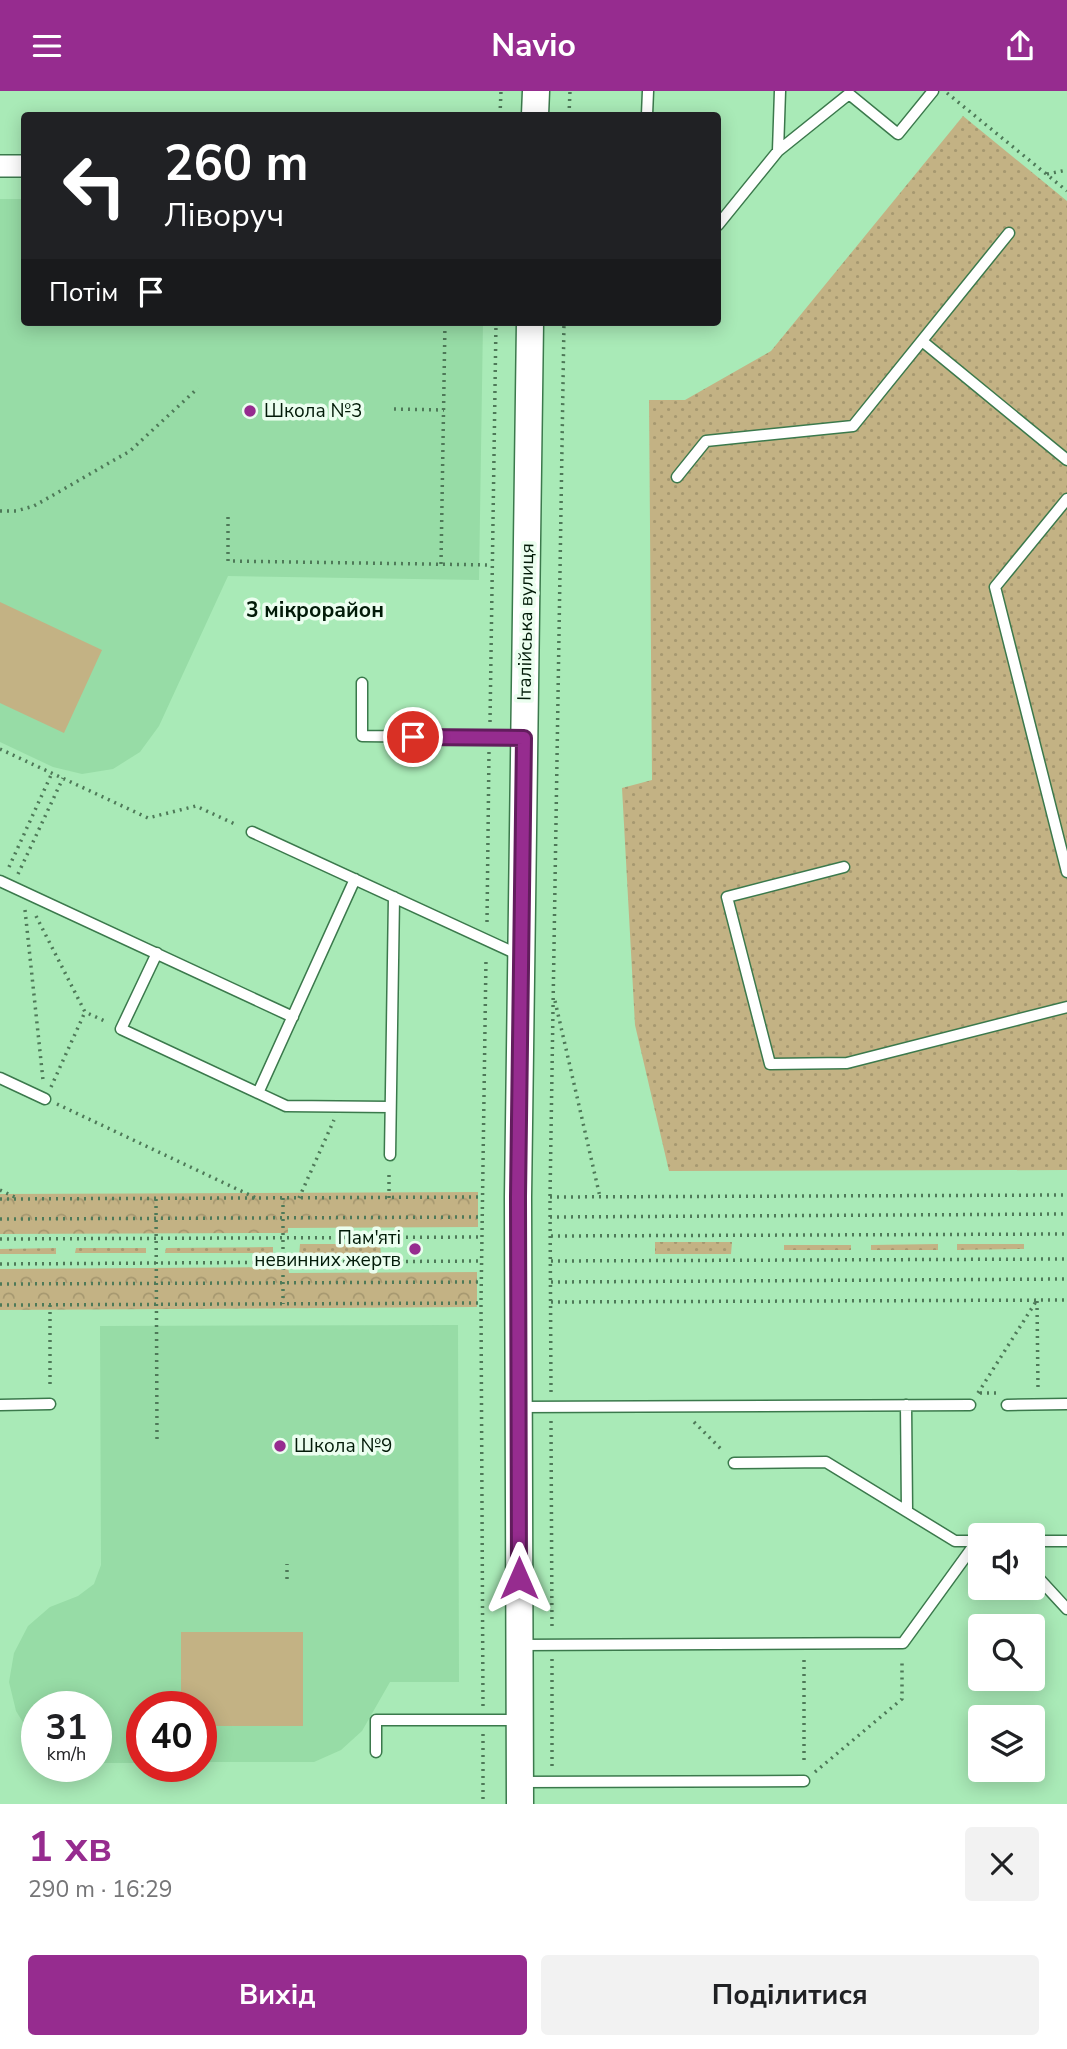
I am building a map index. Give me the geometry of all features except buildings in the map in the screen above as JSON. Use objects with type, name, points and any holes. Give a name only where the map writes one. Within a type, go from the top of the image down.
[{"type":"street","points":[[535,112],[536,91]]},
{"type":"street","points":[[0,166],[21,166]]},
{"type":"street","name":"Італійська вулиця","points":[[520,1793],[518,1197],[530,326]]},
{"type":"lane","points":[[647,112],[648,91]]},
{"type":"lane","points":[[778,151],[780,91]]},
{"type":"lane","points":[[721,221],[778,151],[849,94],[898,134],[933,91]]},
{"type":"lane","points":[[677,477],[706,441],[853,426],[1010,233]]},
{"type":"lane","points":[[922,341],[1067,460]]},
{"type":"lane","points":[[1067,499],[995,587],[1067,872]]},
{"type":"lane","points":[[362,683],[362,736],[524,738]]},
{"type":"lane","points":[[252,832],[521,956]]},
{"type":"lane","points":[[844,867],[727,897],[770,1064],[847,1063],[1067,1007]]},
{"type":"lane","points":[[257,1093],[355,879]]},
{"type":"lane","points":[[9,885],[292,1017]]},
{"type":"lane","points":[[390,1154],[394,897]]},
{"type":"lane","points":[[156,953],[121,1029],[286,1106],[390,1107]]},
{"type":"lane","points":[[0,1078],[45,1099]]},
{"type":"lane","points":[[0,1405],[50,1404]]},
{"type":"lane","points":[[1007,1405],[1067,1404]]},
{"type":"lane","points":[[906,1405],[907,1511]]},
{"type":"lane","points":[[519,1407],[970,1405]]},
{"type":"lane","points":[[734,1463],[826,1462],[955,1541],[968,1541]]},
{"type":"lane","points":[[1045,1541],[1067,1541]]},
{"type":"lane","points":[[519,1645],[903,1643],[968,1556]]},
{"type":"lane","points":[[1045,1585],[1067,1609]]},
{"type":"lane","points":[[376,1752],[376,1720],[519,1720]]},
{"type":"lane","points":[[520,1793],[552,1782],[804,1781]]},
{"type":"path","points":[[500,112],[501,91]]},
{"type":"path","points":[[569,112],[570,91]]},
{"type":"path","points":[[945,91],[1067,191]]},
{"type":"path","points":[[1047,174],[1067,170]]},
{"type":"path","points":[[441,564],[445,326]]},
{"type":"path","points":[[484,1804],[481,1303],[496,326]]},
{"type":"path","points":[[552,1782],[550,1197],[564,326]]},
{"type":"path","points":[[0,511],[16,511],[34,506],[130,451],[198,388]]},
{"type":"path","points":[[394,409],[444,410]]},
{"type":"path","points":[[228,517],[228,561],[492,565]]},
{"type":"path","points":[[0,749],[148,818],[196,806],[252,832]]},
{"type":"path","points":[[45,1099],[9,885],[52,773]]},
{"type":"path","points":[[9,885],[63,778]]},
{"type":"path","points":[[9,885],[85,1012],[121,1029]]},
{"type":"path","points":[[553,996],[600,1197]]},
{"type":"path","points":[[45,1099],[85,1012]]},
{"type":"path","points":[[45,1099],[257,1198]]},
{"type":"path","points":[[299,1198],[341,1106]]},
{"type":"path","points":[[389,1198],[390,1154]]},
{"type":"path","points":[[0,1190],[19,1199]]},
{"type":"path","points":[[550,1197],[1067,1195]]},
{"type":"path","points":[[0,1199],[483,1197]]},
{"type":"path","points":[[283,1198],[283,1304]]},
{"type":"path","points":[[156,1199],[157,1439]]},
{"type":"path","points":[[550,1216],[1067,1214]]},
{"type":"path","points":[[0,1219],[483,1217]]},
{"type":"path","points":[[551,1236],[1067,1234]]},
{"type":"path","points":[[0,1239],[482,1237]]},
{"type":"path","points":[[551,1261],[1067,1259]]},
{"type":"path","points":[[0,1264],[482,1261]]},
{"type":"path","points":[[551,1282],[1067,1279]]},
{"type":"path","points":[[0,1284],[482,1282]]},
{"type":"path","points":[[1000,1393],[978,1393],[1037,1300]]},
{"type":"path","points":[[1037,1300],[1038,1404]]},
{"type":"path","points":[[551,1302],[1067,1300]]},
{"type":"path","points":[[0,1305],[481,1303]]},
{"type":"path","points":[[50,1305],[50,1404]]},
{"type":"path","points":[[678,1407],[734,1463]]},
{"type":"path","points":[[287,1564],[287,1579]]},
{"type":"path","points":[[804,1781],[902,1699],[903,1643]]},
{"type":"path","points":[[804,1644],[804,1781]]},
{"type":"shaded area","name":"Школа №3","points":[[0,199],[21,199],[21,326],[483,326],[479,580],[228,576],[159,726],[140,752],[113,769],[82,774],[53,767],[0,742]]},
{"type":"shaded area","name":"Школа №9","points":[[458,1325],[459,1682],[390,1682],[362,1731],[341,1750],[314,1762],[217,1762],[217,1691],[126,1691],[126,1763],[112,1763],[112,1691],[21,1691],[21,1719],[16,1711],[9,1682],[14,1653],[28,1626],[50,1607],[78,1596],[94,1584],[101,1565],[100,1326]]},
{"type":"green space","points":[[963,116],[1067,201],[1067,1170],[669,1171],[635,1025],[622,788],[652,780],[649,400],[685,400],[771,351]]},
{"type":"green space","points":[[0,602],[102,650],[64,733],[0,703]]},
{"type":"green space","points":[[478,1192],[478,1227],[288,1228],[288,1233],[0,1234],[0,1194]]},
{"type":"green space","points":[[655,1242],[732,1242],[731,1254],[655,1254]]},
{"type":"green space","points":[[300,1244],[380,1244],[381,1255],[299,1256]]},
{"type":"green space","points":[[938,1244],[938,1250],[871,1250],[871,1245]]},
{"type":"green space","points":[[957,1244],[1024,1244],[1024,1249],[957,1250]]},
{"type":"green space","points":[[784,1245],[851,1245],[851,1250],[784,1250]]},
{"type":"green space","points":[[273,1247],[273,1253],[165,1253],[166,1248]]},
{"type":"green space","points":[[56,1248],[56,1254],[0,1254],[0,1249]]},
{"type":"green space","points":[[76,1248],[146,1248],[146,1253],[75,1253]]},
{"type":"green space","points":[[288,1267],[289,1273],[477,1272],[477,1307],[0,1310],[0,1269]]},
{"type":"green space","points":[[181,1632],[303,1632],[303,1726],[217,1726],[217,1691],[181,1691]]},
{"type":"place","name":"Школа №3","points":[[250,411]]},
{"type":"place","name":"Пам'яті невинних жертв","points":[[415,1249]]},
{"type":"place","name":"Школа №9","points":[[280,1446]]},
{"type":"district","name":"3 мікрорайон","points":[[315,610]]},
{"type":"route","points":[[413,737],[524,738],[518,1197],[519,1578]]}]
